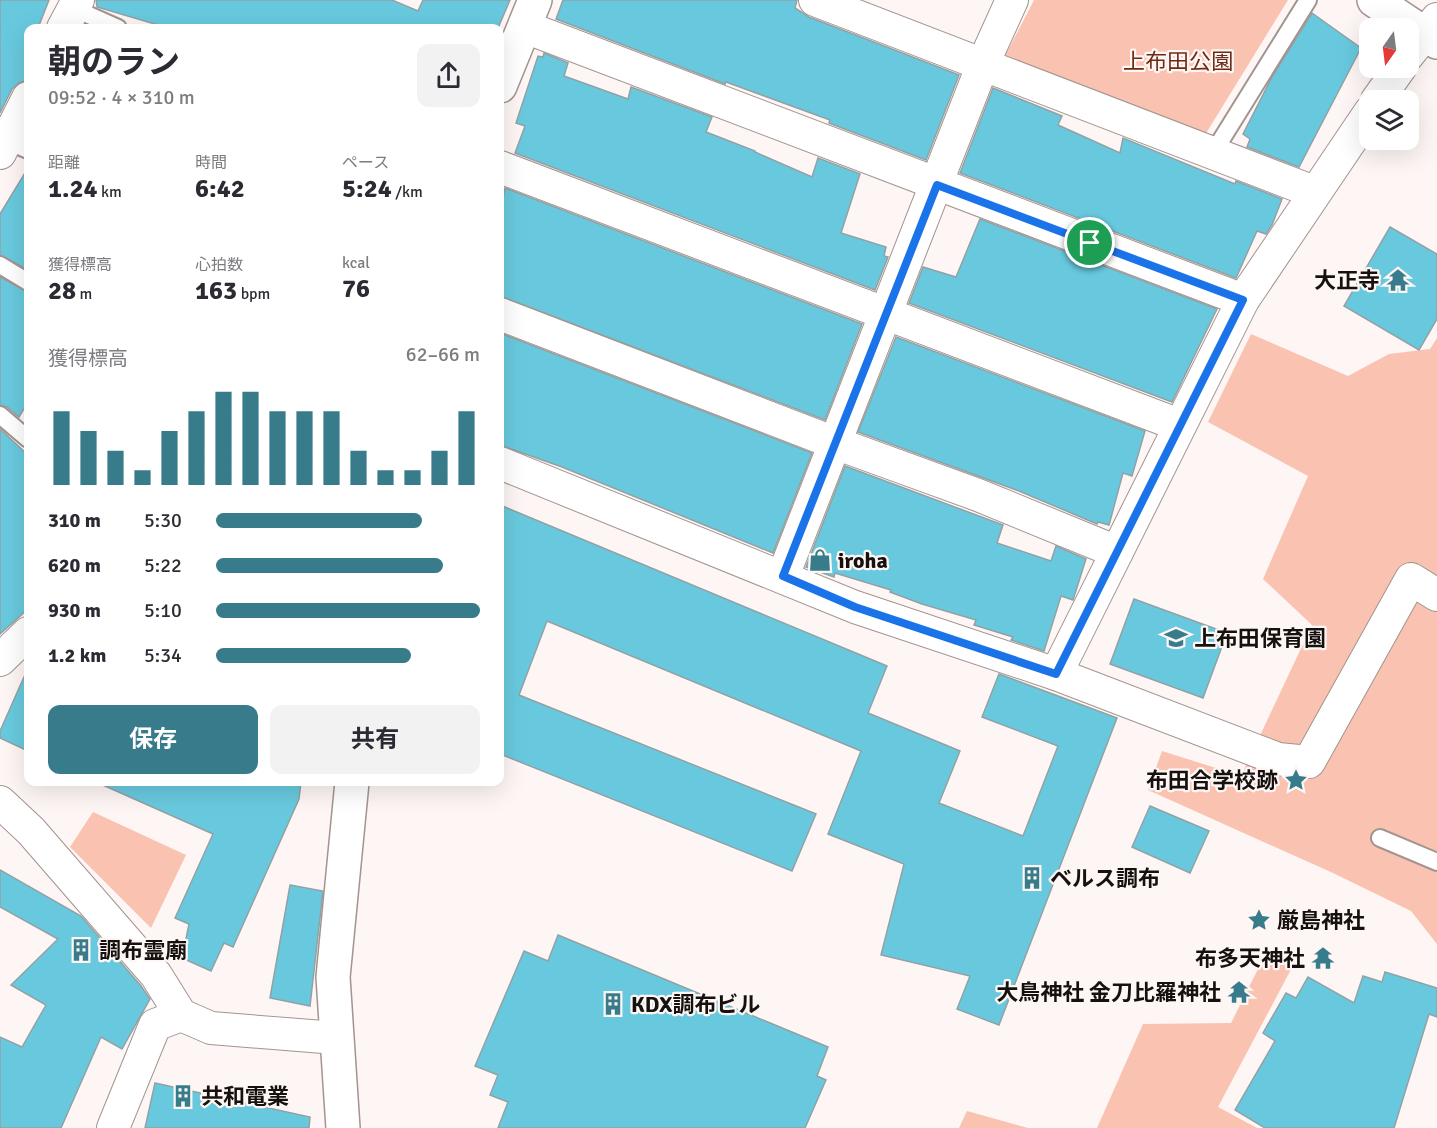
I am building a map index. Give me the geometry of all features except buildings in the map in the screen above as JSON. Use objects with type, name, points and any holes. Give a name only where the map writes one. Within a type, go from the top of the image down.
[{"type":"main road","points":[[1374,0],[1427,38]]},
{"type":"main road","points":[[504,76],[530,13]]},
{"type":"main road","points":[[343,1128],[333,976],[352,786]]},
{"type":"street","points":[[815,0],[1314,192]]},
{"type":"street","points":[[783,576],[983,64],[1012,0]]},
{"type":"street","points":[[530,13],[937,185],[1243,300]]},
{"type":"street","points":[[12,148],[24,110]]},
{"type":"street","points":[[1056,674],[1243,300],[1359,128]]},
{"type":"street","points":[[504,169],[1179,425]]},
{"type":"street","points":[[504,316],[835,443],[978,495],[1117,552]]},
{"type":"street","points":[[504,465],[855,607],[1056,674],[1278,759],[1309,762],[1411,579],[1437,595]]},
{"type":"street","points":[[0,660],[24,637]]},
{"type":"street","points":[[0,802],[31,831],[156,975],[181,1015],[211,1028],[336,1038]]},
{"type":"street","points":[[113,1128],[155,1025],[181,1015]]},
{"type":"lane","points":[[1213,153],[1308,0]]},
{"type":"lane","points":[[72,12],[106,24]]},
{"type":"lane","points":[[0,265],[24,280]]},
{"type":"lane","points":[[0,416],[24,436]]},
{"type":"lane","points":[[1380,838],[1437,862]]},
{"type":"green space","name":"上布田公園","points":[[1034,0],[1288,0],[1205,135],[1002,62]]},
{"type":"green space","points":[[1251,334],[1348,376],[1389,354],[1430,349],[1437,338],[1437,944],[1411,911],[1333,873],[1148,790],[1162,751],[1241,776],[1312,625],[1263,579],[1308,476],[1208,422]]},
{"type":"green space","points":[[93,812],[186,855],[151,928],[70,847]]},
{"type":"green space","points":[[1268,949],[1297,958],[1218,1107],[1257,1128],[1097,1128],[1143,1024],[1231,1023]]},
{"type":"green space","points":[[967,1111],[1028,1128],[959,1128]]},
{"type":"place","name":"大正寺","points":[[1398,280]]},
{"type":"place","name":"iroha","points":[[820,560]]},
{"type":"place","name":"上布田保育園","points":[[1176,638]]},
{"type":"place","name":"布田合学校跡","points":[[1296,780]]},
{"type":"place","name":"ベルス調布","points":[[1032,878]]},
{"type":"place","name":"厳島神社","points":[[1259,920]]},
{"type":"place","name":"調布霊廟","points":[[81,950]]},
{"type":"place","name":"布多天神社","points":[[1323,958]]},
{"type":"place","name":"大鳥神社 金刀比羅神社","points":[[1239,992]]},
{"type":"place","name":"KDX調布ビル","points":[[613,1004]]},
{"type":"place","name":"共和電業","points":[[183,1096]]},
{"type":"route","points":[[937,185],[1090,243],[1243,300],[1056,674],[855,607],[783,576],[937,185]]}]
